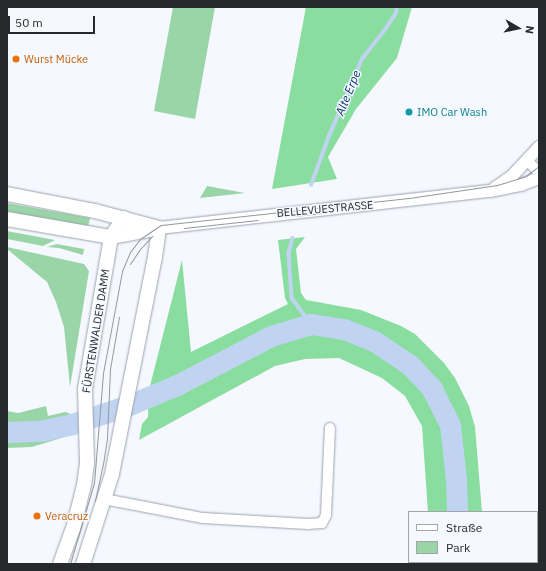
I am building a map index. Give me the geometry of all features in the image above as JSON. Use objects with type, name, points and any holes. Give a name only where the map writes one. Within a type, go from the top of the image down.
[{"type":"main road","points":[[7,194],[124,218],[159,228]]},
{"type":"main road","name":"FÜRSTENWALDER DAMM","points":[[60,564],[73,529],[84,485],[87,464],[85,389],[111,237],[124,218]]},
{"type":"main road","points":[[7,219],[111,237],[159,228]]},
{"type":"main road","points":[[83,564],[112,474],[126,396],[155,257],[159,228]]},
{"type":"street","points":[[490,190],[512,176],[528,161],[539,147]]},
{"type":"street","points":[[528,161],[539,173]]},
{"type":"street","name":"BELLEVUESTRASSE","points":[[159,228],[490,190],[521,185],[539,178]]},
{"type":"street","points":[[104,499],[203,518],[308,524],[322,523],[326,515],[330,428]]},
{"type":"green space","points":[[173,7],[215,7],[195,119],[154,111]]},
{"type":"green space","points":[[306,7],[412,7],[397,58],[356,109],[328,157],[337,179],[272,189]]},
{"type":"green space","points":[[207,186],[245,193],[200,198]]},
{"type":"green space","points":[[7,203],[90,218],[88,227],[7,213]]},
{"type":"green space","points":[[7,231],[55,240],[43,246],[7,239]]},
{"type":"green space","points":[[305,237],[296,249],[301,293],[306,300],[361,310],[401,326],[415,334],[444,363],[455,378],[469,406],[475,427],[482,511],[428,511],[422,426],[405,396],[382,378],[339,358],[305,359],[275,366],[139,440],[142,424],[148,417],[149,390],[182,260],[191,352],[288,304],[285,298],[278,240]]},
{"type":"green space","points":[[57,244],[84,249],[83,255],[59,248],[47,247]]},
{"type":"green space","points":[[7,247],[84,264],[89,271],[70,387],[64,327],[56,302],[47,282],[7,249]]},
{"type":"green space","points":[[46,406],[48,416],[65,412],[69,413],[70,420],[11,427],[7,426],[7,411],[18,413]]},
{"type":"green space","points":[[71,429],[71,435],[32,447],[7,448],[7,437],[34,438]]},
{"type":"green space","points":[[431,563],[484,563],[484,564]]},
{"type":"water","points":[[70,420],[71,429],[34,438],[7,437],[7,426],[11,427]]},
{"type":"waterway","name":"Alte Erpe","points":[[311,185],[329,136],[362,59],[384,31],[396,13],[397,7]]},
{"type":"waterway","name":"Alte Erpe","points":[[293,238],[289,253],[292,298],[311,324]]},
{"type":"waterway","points":[[7,432],[40,431],[72,424],[129,405],[177,385],[271,336],[311,324],[344,329],[374,341],[410,365],[432,389],[450,425],[456,479],[457,511]]},
{"type":"tram line","points":[[70,564],[94,483],[103,373],[122,271],[130,252],[140,239],[161,225],[409,198],[497,185],[526,176],[539,166]]},
{"type":"tram line","points":[[295,216],[325,213]]},
{"type":"tram line","points":[[184,228],[258,220]]},
{"type":"tram line","points":[[130,264],[140,249],[152,236]]},
{"type":"tram line","points":[[95,501],[107,438],[110,369],[119,317]]},
{"type":"place","name":"Wurst Mücke","points":[[16,59]]},
{"type":"place","name":"IMO Car Wash","points":[[409,112]]},
{"type":"place","name":"Veracruz","points":[[37,516]]}]
